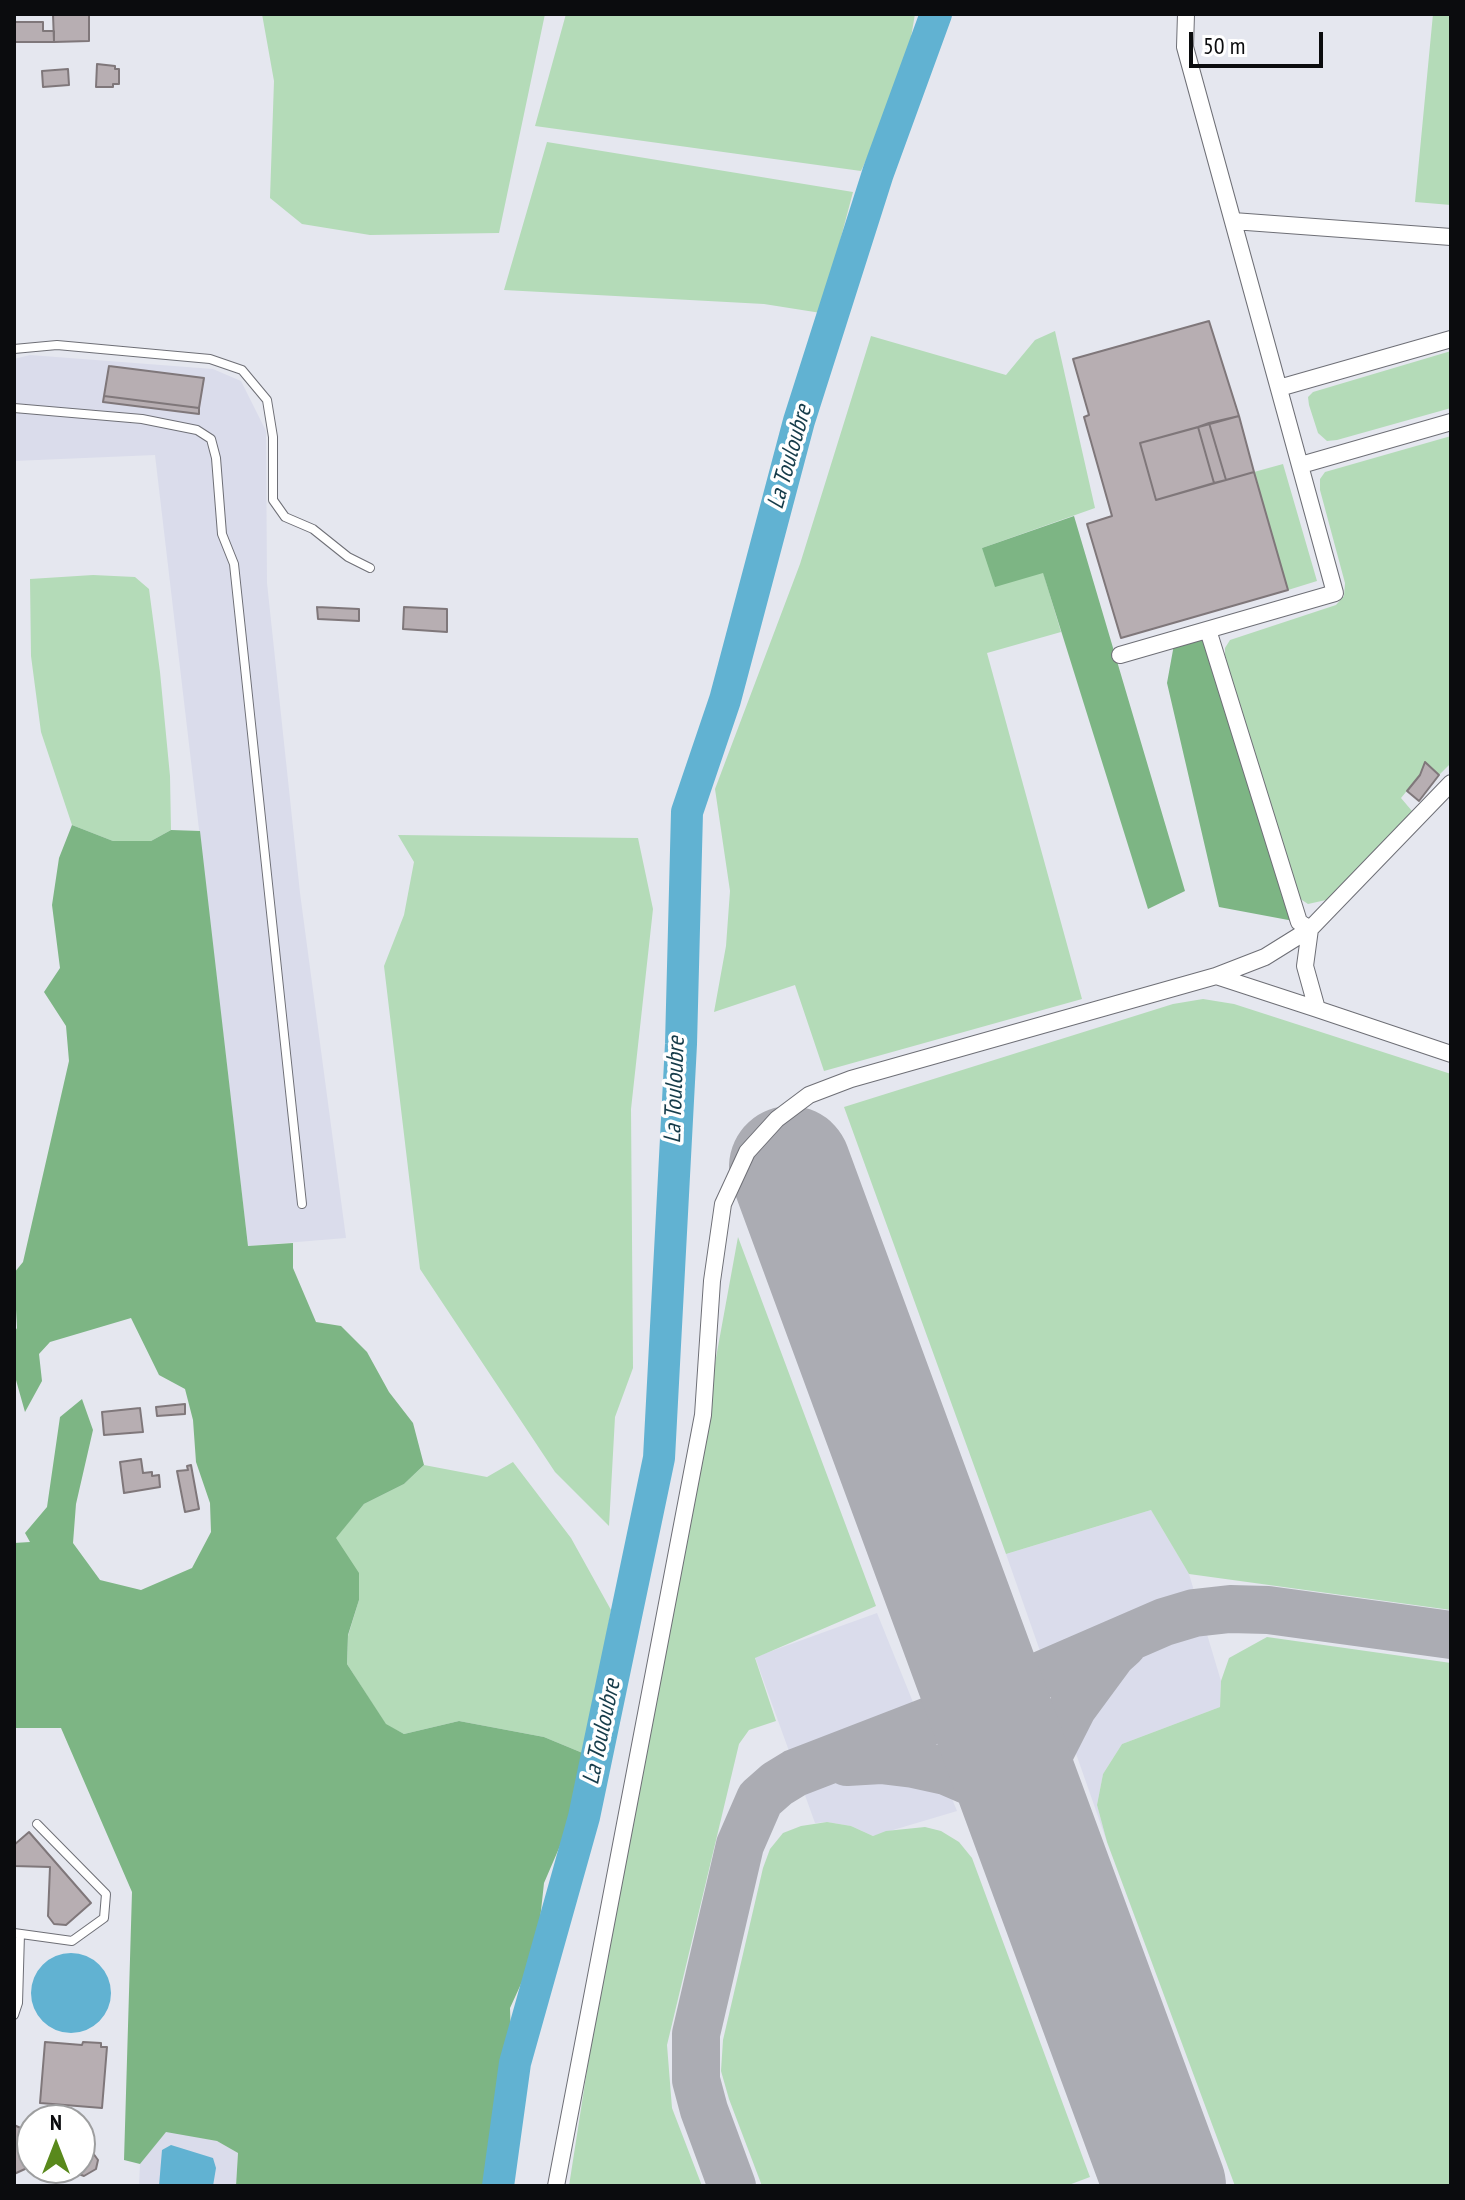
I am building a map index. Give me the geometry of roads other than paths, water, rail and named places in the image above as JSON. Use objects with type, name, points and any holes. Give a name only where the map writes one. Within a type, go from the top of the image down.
[{"type":"street","points":[[1120,655],[1335,593],[1185,47],[1186,14]]},
{"type":"street","points":[[1233,221],[1451,237]]},
{"type":"street","points":[[1279,388],[1451,339]]},
{"type":"street","points":[[1301,465],[1451,422]]},
{"type":"street","points":[[1208,630],[1299,922],[1310,929]]},
{"type":"street","points":[[556,2186],[703,1415],[712,1281],[723,1204],[747,1152],[777,1119],[809,1095],[851,1079],[1216,976],[1265,957],[1310,929],[1451,783]]},
{"type":"street","points":[[1310,929],[1305,966],[1317,1009]]},
{"type":"street","points":[[1216,976],[1451,1054]]},
{"type":"lane","points":[[14,349],[72,346],[210,359],[242,370],[267,400],[273,437],[273,500],[285,517],[313,529],[348,557],[370,568]]},
{"type":"lane","points":[[14,408],[142,419],[197,430],[211,439],[216,458],[222,534],[234,564],[302,1204]]},
{"type":"lane","points":[[14,2015],[18,2003],[17,1934],[72,1941],[104,1918],[106,1894],[37,1824]]},
{"type":"water","points":[[71,1953],[86,1956],[99,1965],[108,1978],[111,1993],[108,2008],[99,2021],[86,2030],[71,2033],[56,2030],[43,2021],[34,2008],[31,1993],[34,1978],[43,1965],[56,1956]]},
{"type":"water","points":[[171,2145],[213,2158],[216,2168],[213,2186],[159,2186],[162,2150]]},
{"type":"waterway","name":"La Touloubre","points":[[498,2186],[515,2063],[584,1817],[659,1458],[681,1044],[687,812],[725,700],[799,421],[878,173],[936,14]]}]
